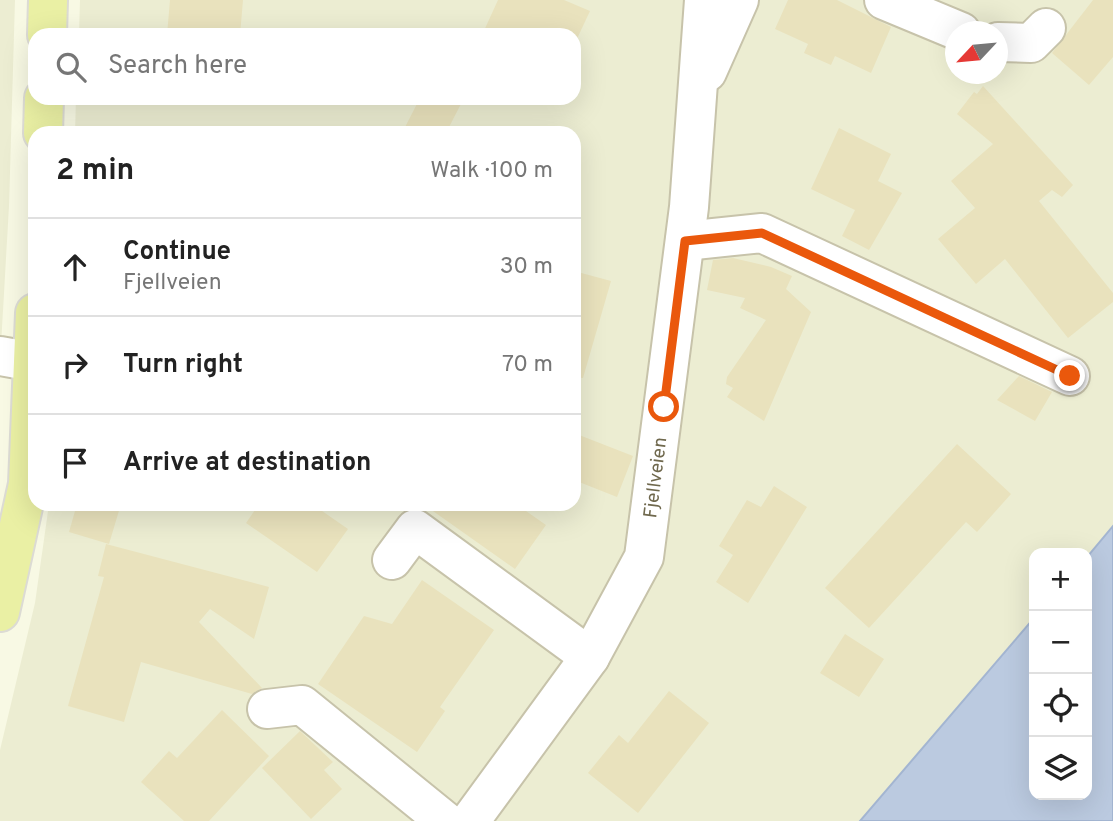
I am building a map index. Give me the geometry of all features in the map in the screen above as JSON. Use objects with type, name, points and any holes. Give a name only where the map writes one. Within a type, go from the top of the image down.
[{"type":"main road","points":[[47,28],[48,0]]},
{"type":"main road","points":[[43,126],[44,105]]},
{"type":"main road","points":[[0,612],[28,484],[17,359],[28,331]]},
{"type":"street","name":"Fjellveien","points":[[470,821],[590,657],[644,557],[685,241],[704,0]]},
{"type":"street","points":[[698,94],[739,0]]},
{"type":"street","points":[[884,0],[945,25]]},
{"type":"street","points":[[1008,42],[1031,43],[1046,28]]},
{"type":"street","points":[[685,241],[762,233],[1070,376]]},
{"type":"street","points":[[392,560],[415,529],[590,657]]},
{"type":"street","points":[[267,709],[302,705],[445,821]]},
{"type":"shaded area","points":[[0,0],[15,0],[9,206],[0,363]]},
{"type":"shaded area","points":[[80,0],[1113,0],[1113,526],[1092,551],[1092,548],[1029,548],[1029,624],[860,821],[0,821],[0,750],[35,603],[48,511],[581,511],[581,126],[75,126],[76,105],[581,105],[581,28],[79,28]]},
{"type":"water","points":[[1113,526],[1113,821],[860,821],[1029,624],[1029,800],[1092,800],[1092,551]]},
{"type":"building","points":[[170,0],[243,0],[241,28],[168,28]]},
{"type":"building","points":[[498,0],[564,0],[590,11],[581,30],[581,28],[485,28]]},
{"type":"building","points":[[788,0],[837,0],[891,27],[871,73],[835,56],[831,65],[804,53],[808,44],[775,29]]},
{"type":"building","points":[[1093,0],[1113,0],[1113,57],[1089,85],[1052,53]]},
{"type":"building","points":[[983,86],[1073,185],[1062,197],[1052,190],[1039,201],[1113,293],[1113,302],[1068,338],[1005,259],[976,284],[938,239],[975,208],[951,181],[993,144],[957,114],[974,92],[977,94]]},
{"type":"building","points":[[416,105],[460,105],[450,126],[406,126]]},
{"type":"building","points":[[839,128],[891,154],[878,181],[902,193],[869,250],[842,236],[855,210],[811,189]]},
{"type":"building","points":[[733,258],[771,267],[792,276],[786,289],[811,312],[764,421],[727,397],[733,388],[726,384],[727,377],[766,320],[740,308],[745,298],[707,290],[713,260]]},
{"type":"building","points":[[581,273],[611,281],[581,378]]},
{"type":"building","points":[[1019,376],[1052,392],[1035,421],[997,400]]},
{"type":"building","points":[[581,436],[633,456],[617,497],[581,483]]},
{"type":"building","points":[[957,444],[1011,494],[977,532],[966,522],[869,628],[825,588]]},
{"type":"building","points":[[774,486],[807,507],[748,603],[716,582],[733,555],[719,546],[747,500],[761,507]]},
{"type":"building","points":[[75,511],[119,511],[109,544],[69,532]]},
{"type":"building","points":[[254,511],[322,511],[348,529],[317,572],[246,523]]},
{"type":"building","points":[[433,511],[526,511],[546,525],[515,569]]},
{"type":"building","points":[[106,544],[269,587],[254,639],[210,609],[199,622],[262,688],[252,694],[141,662],[124,722],[68,706],[104,577],[98,576]]},
{"type":"building","points":[[422,580],[494,630],[440,707],[445,711],[417,752],[318,684],[364,616],[392,624]]},
{"type":"building","points":[[845,634],[884,659],[859,697],[820,673]]},
{"type":"building","points":[[669,691],[709,723],[638,813],[588,773],[619,735],[628,743]]},
{"type":"building","points":[[222,710],[269,756],[209,821],[184,821],[141,782],[169,751],[177,758]]},
{"type":"building","points":[[300,731],[333,762],[324,770],[342,789],[311,819],[262,768]]},
{"type":"route","points":[[664,407],[685,241],[762,233],[1070,376]]}]
